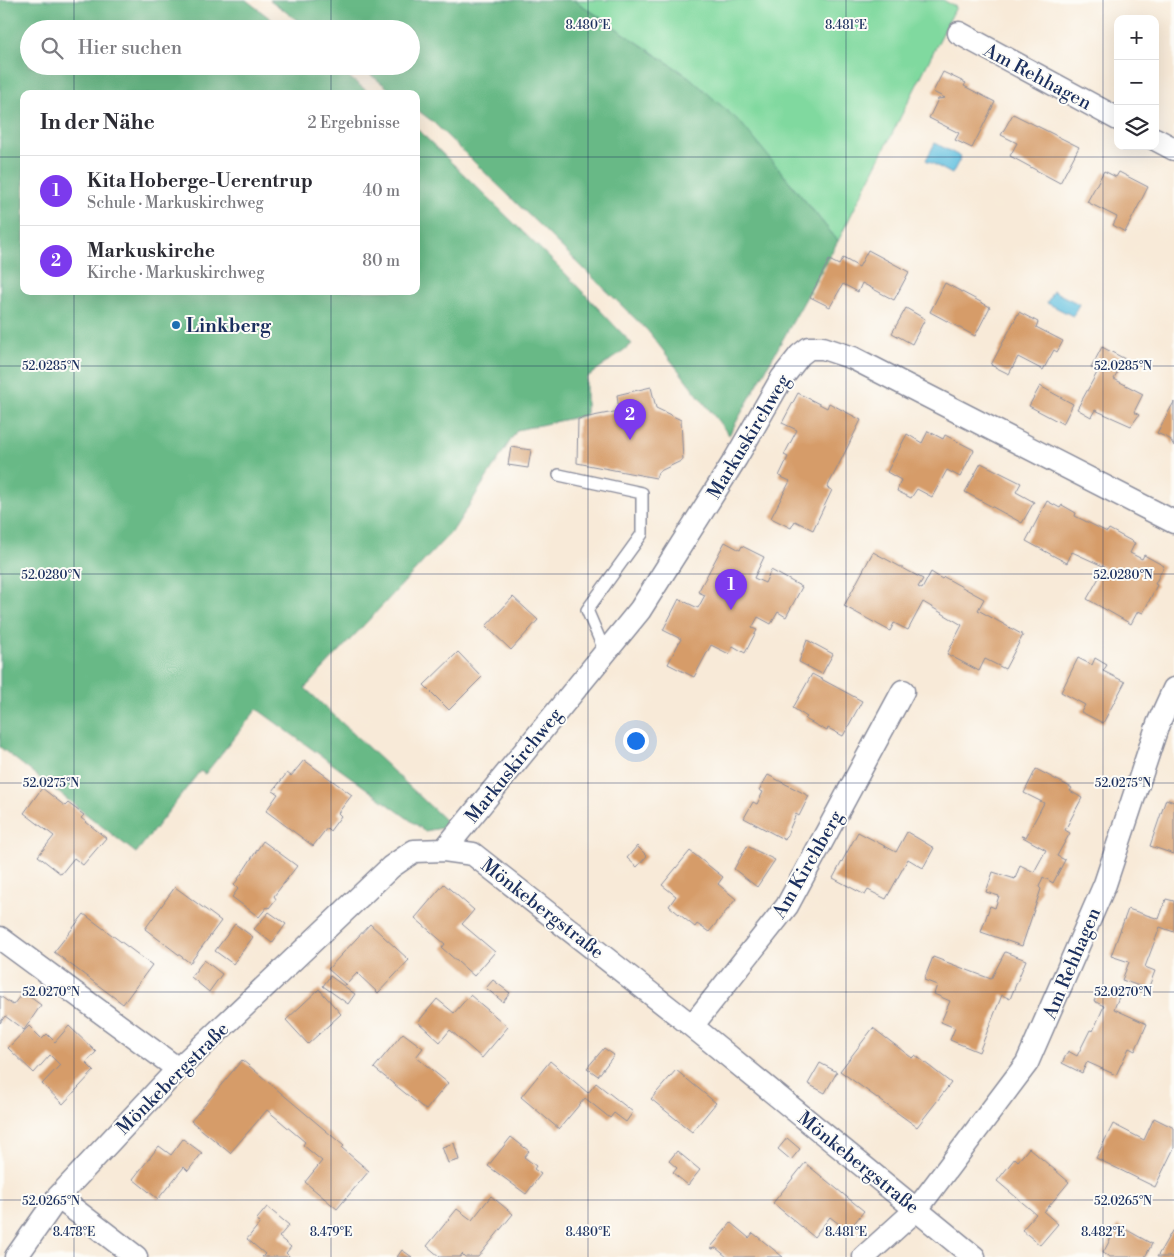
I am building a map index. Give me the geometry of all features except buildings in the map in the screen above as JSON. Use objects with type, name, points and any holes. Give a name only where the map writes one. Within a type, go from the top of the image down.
[{"type":"street","name":"Am Rehhagen","points":[[959,33],[1114,117]]},
{"type":"street","points":[[1159,141],[1174,149]]},
{"type":"street","name":"Markuskirchweg","points":[[444,850],[640,610],[736,458],[782,378],[800,355],[809,348],[823,348],[853,358],[1174,522]]},
{"type":"street","name":"Am Rehhagen","points":[[864,1257],[917,1209],[1027,1063],[1105,884],[1158,724],[1174,689]]},
{"type":"street","name":"Am Kirchberg","points":[[692,1026],[787,906],[903,691]]},
{"type":"street","name":"Mönkebergstraße","points":[[16,1257],[58,1197],[178,1069],[391,867],[414,852],[444,850],[473,854],[692,1026],[974,1257]]},
{"type":"street","points":[[0,938],[178,1069]]},
{"type":"street","points":[[58,1197],[136,1257]]},
{"type":"lane","points":[[559,475],[642,493],[642,534],[588,610],[606,652]]},
{"type":"green space","points":[[0,0],[246,0],[272,20],[20,20],[20,75],[346,75],[366,90],[20,90],[20,295],[420,295],[420,132],[561,269],[632,344],[586,378],[586,415],[517,430],[454,529],[305,688],[446,821],[442,828],[425,831],[257,709],[205,774],[200,771],[136,853],[0,747]]},
{"type":"green space","points":[[270,0],[574,0],[689,77],[741,123],[838,241],[729,435],[648,331],[432,121],[420,112],[420,90],[391,90],[371,75],[420,75],[420,20],[297,20]]},
{"type":"green space","points":[[574,0],[943,0],[956,7],[838,241],[784,175],[689,77]]},
{"type":"water","points":[[935,143],[961,157],[952,174],[926,160]]},
{"type":"water","points":[[1053,291],[1079,304],[1073,316],[1047,303]]},
{"type":"place","name":"Linkberg","points":[[176,325]]},
{"type":"place","name":"Markuskirche","points":[[630,440]]},
{"type":"place","name":"Kita Hoberge-Uerentrup","points":[[731,610]]}]
